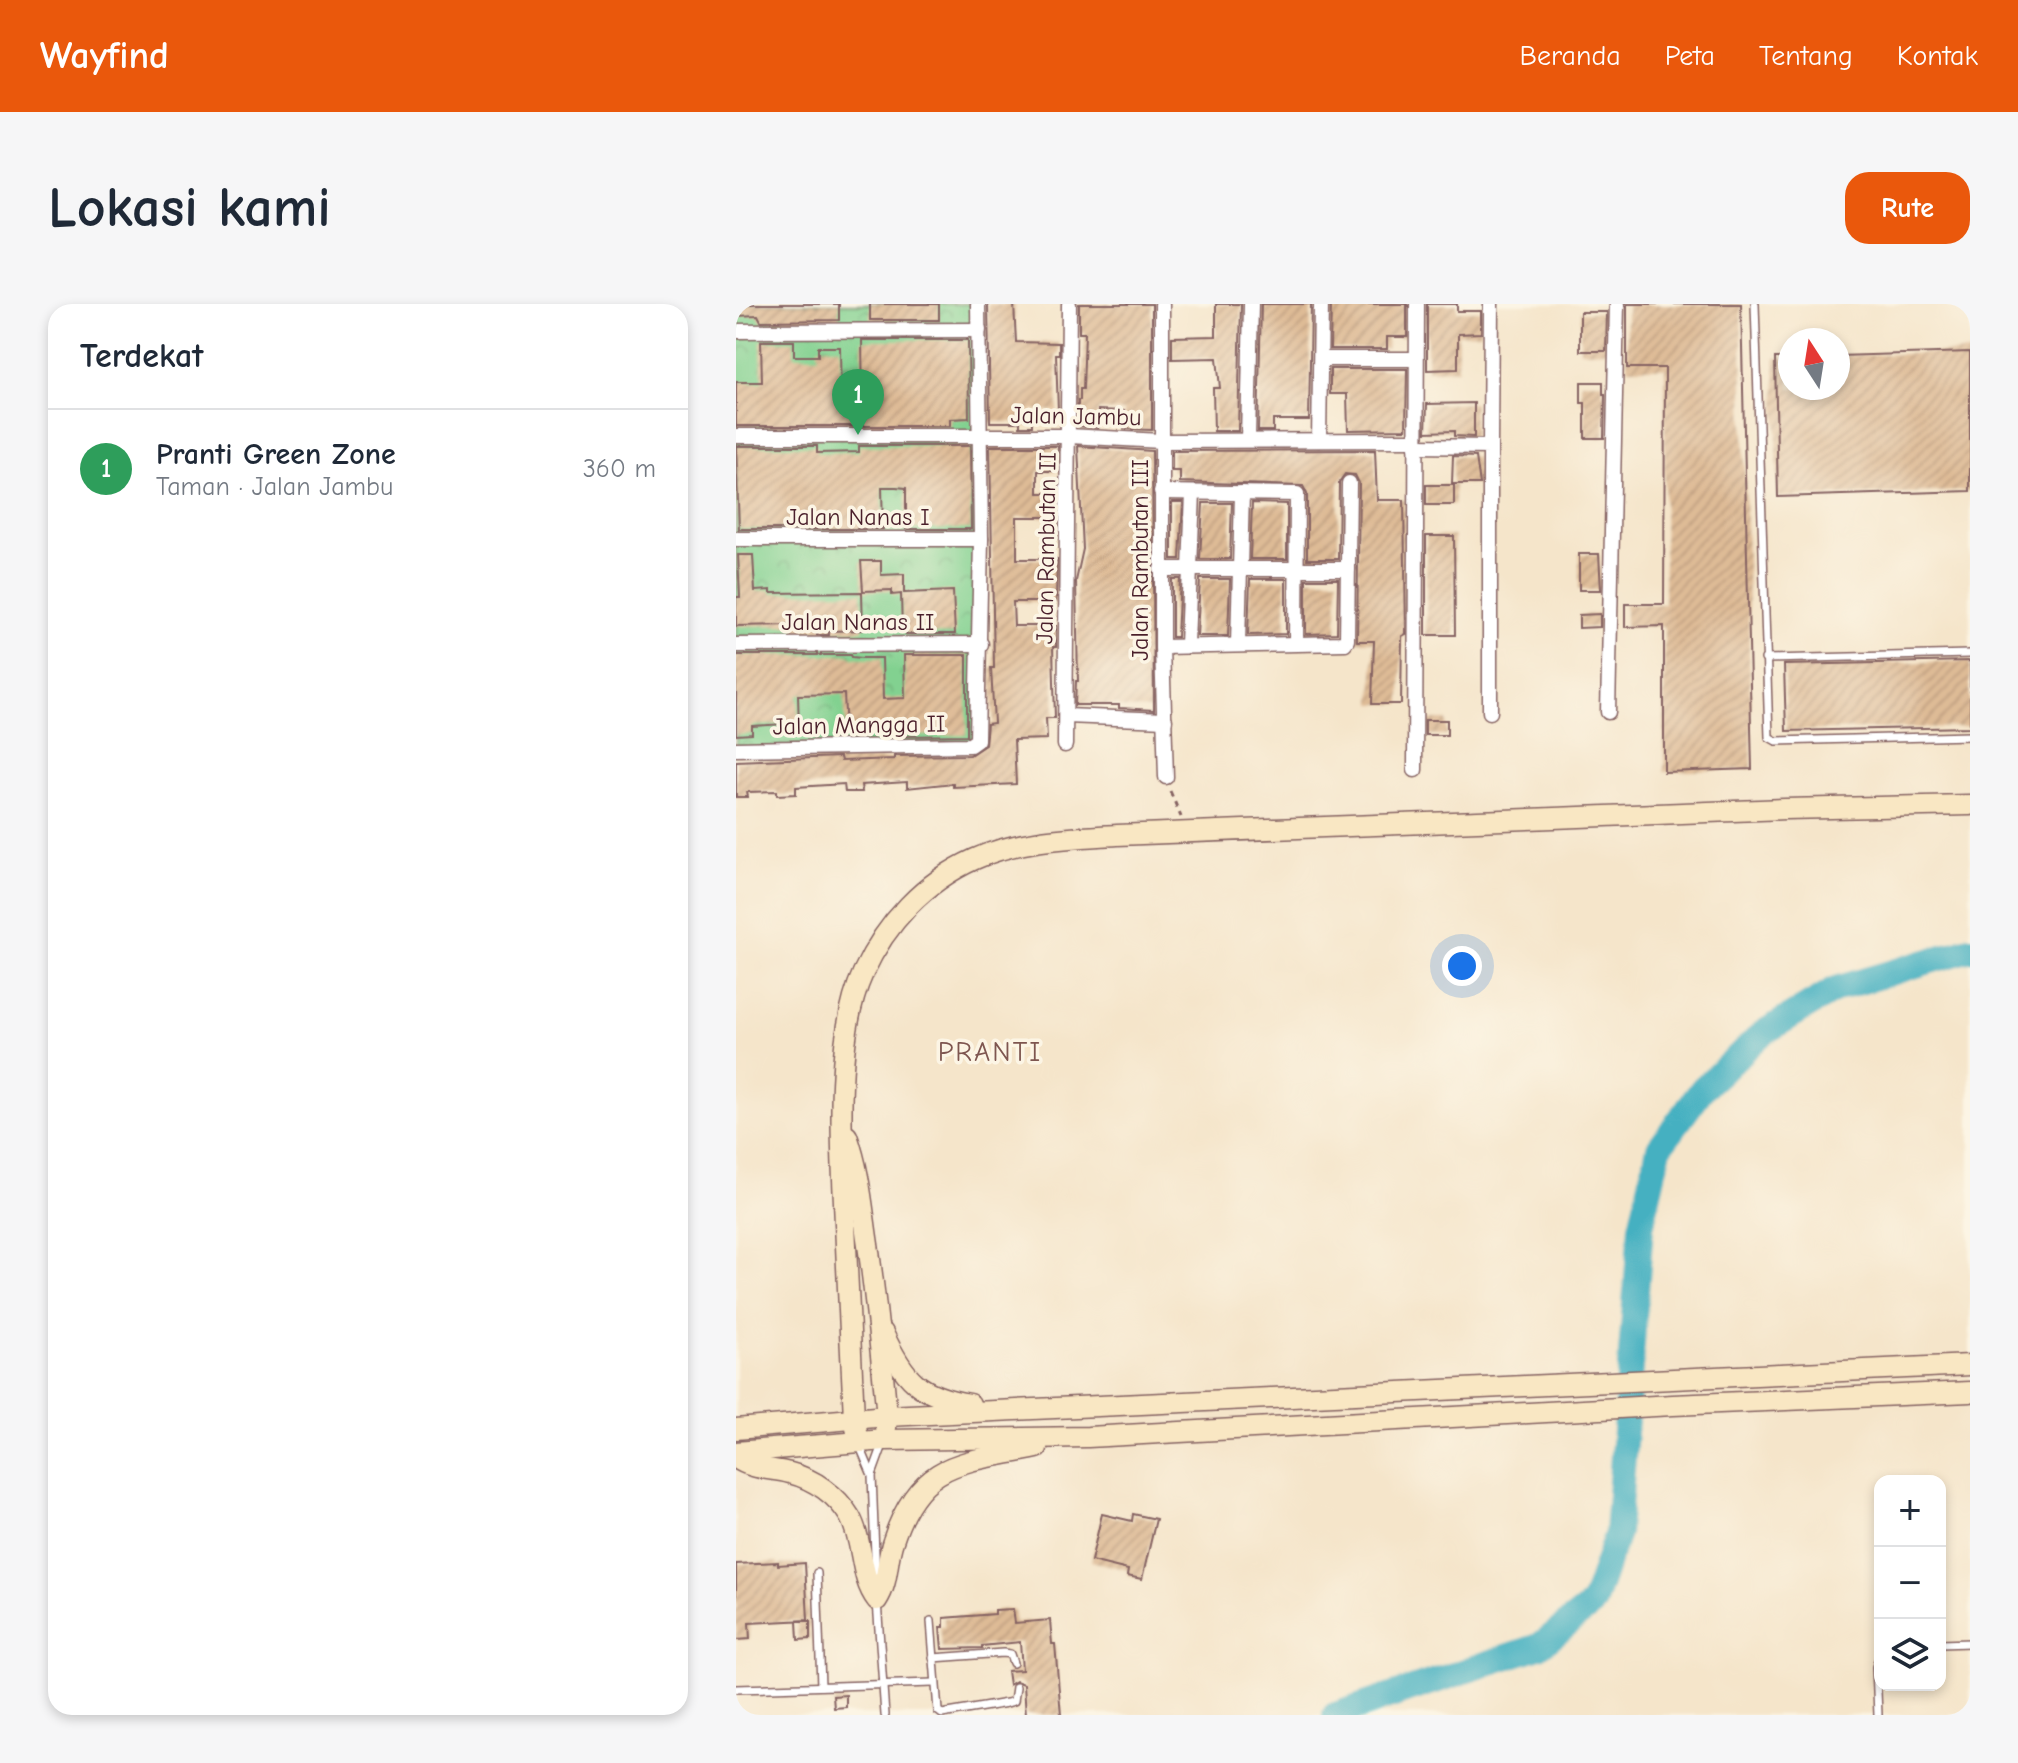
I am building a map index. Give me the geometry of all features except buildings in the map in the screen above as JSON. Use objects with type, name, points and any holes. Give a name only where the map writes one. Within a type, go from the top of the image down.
[{"type":"main road","points":[[859,1442],[854,1418],[843,1051],[862,976],[882,937],[913,900],[940,879],[975,859],[1012,846],[1049,840],[1769,809],[1970,805]]},
{"type":"main road","points":[[843,1123],[857,1163],[878,1322],[887,1416],[885,1440]]},
{"type":"main road","points":[[878,1322],[905,1374],[918,1387],[952,1401],[1013,1409]]},
{"type":"main road","points":[[736,1429],[854,1418],[1013,1409],[1970,1365]]},
{"type":"main road","points":[[736,1455],[885,1440],[1088,1437],[1970,1392]]},
{"type":"main road","points":[[877,1600],[885,1585],[898,1528],[915,1496],[932,1477],[964,1462],[1088,1437]]},
{"type":"main road","points":[[736,1455],[752,1467],[805,1478],[840,1503],[854,1526],[868,1585],[877,1600]]},
{"type":"street","points":[[978,304],[981,644]]},
{"type":"street","name":"Jalan Rambutan II","points":[[1065,745],[1069,304]]},
{"type":"street","name":"Jalan Rambutan III","points":[[1162,304],[1161,569],[1166,777]]},
{"type":"street","points":[[1248,439],[1251,304]]},
{"type":"street","points":[[1319,440],[1321,304]]},
{"type":"street","points":[[1415,770],[1417,304]]},
{"type":"street","points":[[1490,712],[1491,304]]},
{"type":"street","points":[[1608,712],[1617,304]]},
{"type":"street","points":[[736,331],[979,330]]},
{"type":"street","points":[[1321,359],[1416,359]]},
{"type":"street","name":"Jalan Jambu","points":[[736,436],[1069,436],[1161,441],[1319,440],[1490,447]]},
{"type":"street","points":[[1162,647],[1347,641],[1349,483]]},
{"type":"street","points":[[1161,492],[1297,495],[1296,643]]},
{"type":"street","points":[[1187,644],[1193,493]]},
{"type":"street","points":[[1238,644],[1242,493]]},
{"type":"street","name":"Jalan Nanas I","points":[[736,539],[981,539]]},
{"type":"street","points":[[1161,569],[1348,569]]},
{"type":"street","name":"Jalan Nanas II","points":[[736,645],[981,644]]},
{"type":"street","name":"Jalan Mangga II","points":[[736,749],[970,745],[978,738],[981,644]]},
{"type":"street","points":[[1066,716],[1165,720]]},
{"type":"lane","points":[[1755,304],[1769,737],[1776,741],[1970,736]]},
{"type":"lane","points":[[1765,659],[1970,654]]},
{"type":"lane","points":[[872,1475],[885,1440]]},
{"type":"lane","points":[[859,1442],[872,1475],[885,1715]]},
{"type":"lane","points":[[817,1573],[821,1686]]},
{"type":"lane","points":[[931,1621],[938,1711],[942,1714],[1014,1701],[1016,1687]]},
{"type":"lane","points":[[1946,1644],[1970,1643]]},
{"type":"lane","points":[[933,1658],[1003,1653],[1010,1654],[1013,1663]]},
{"type":"lane","points":[[736,1689],[934,1683]]},
{"type":"lane","points":[[1877,1691],[1878,1715]]},
{"type":"path","points":[[1166,777],[1187,832]]},
{"type":"green space","points":[[736,304],[978,304],[975,742],[736,748]]},
{"type":"waterway","points":[[1335,1715],[1539,1646],[1593,1604],[1617,1533],[1641,1227],[1659,1148],[1703,1088],[1763,1033],[1836,989],[1970,949]]},
{"type":"place","name":"Pranti Green Zone","points":[[858,435]]},
{"type":"district","name":"PRANTI","points":[[990,1051]]}]
